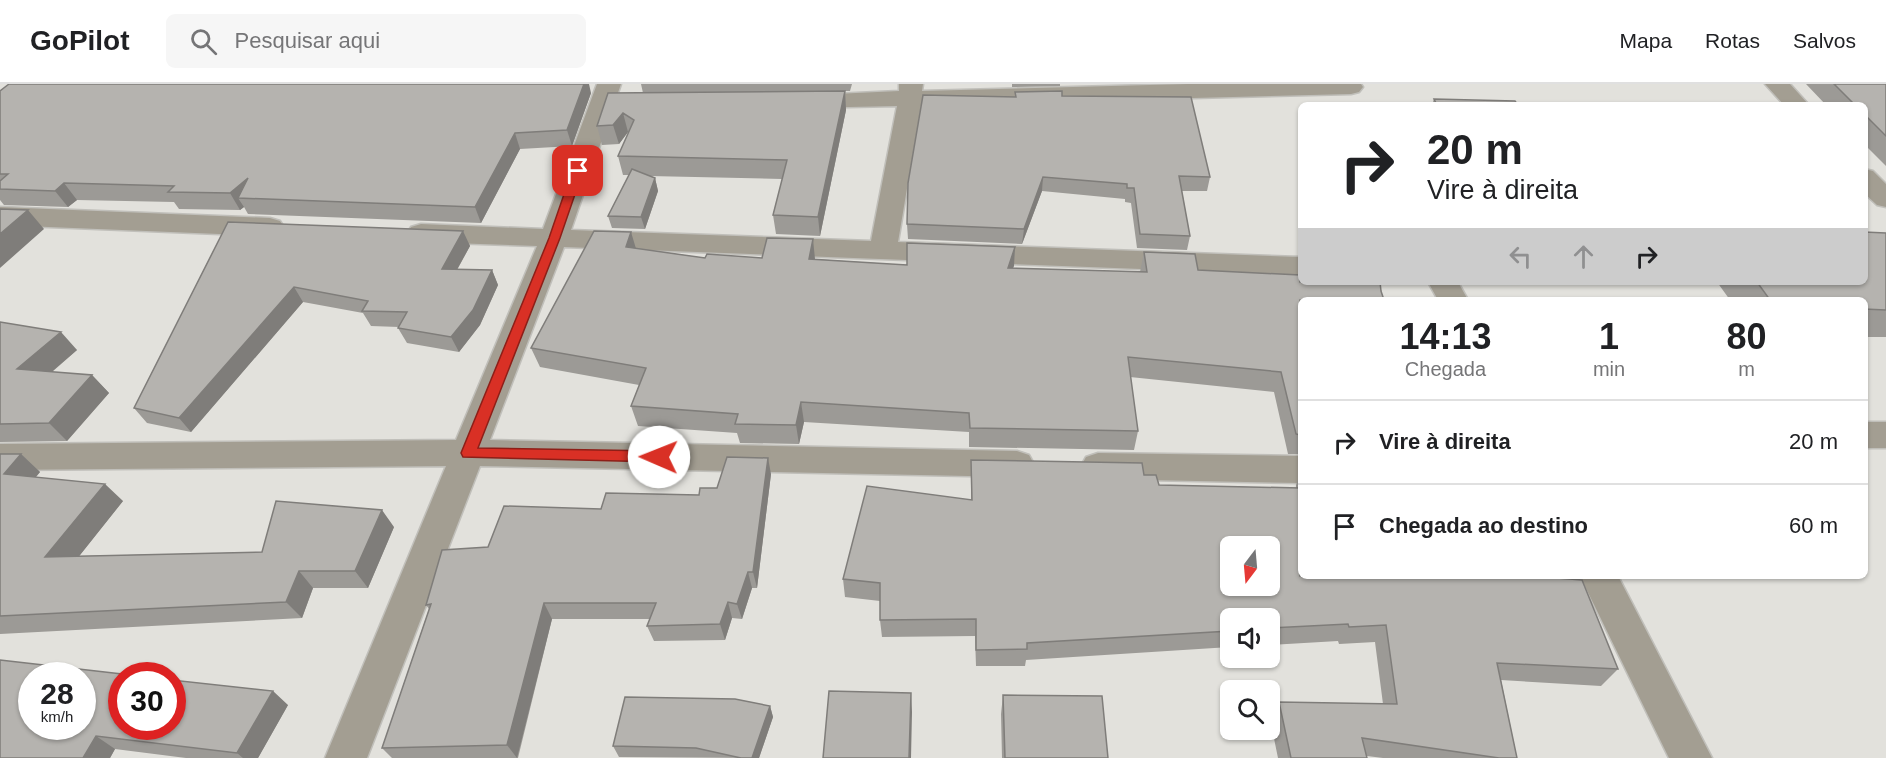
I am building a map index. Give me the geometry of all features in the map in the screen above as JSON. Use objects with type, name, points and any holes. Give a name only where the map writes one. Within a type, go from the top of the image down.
[{"type":"street","points":[[1777,84],[1794,102]]},
{"type":"street","points":[[883,250],[910,92]]},
{"type":"street","points":[[779,101],[910,92],[1353,92]]},
{"type":"street","points":[[346,758],[612,97]]},
{"type":"street","points":[[1868,181],[1886,200]]},
{"type":"street","points":[[0,216],[295,228]]},
{"type":"street","points":[[401,232],[1298,266]]},
{"type":"street","points":[[1868,435],[1886,435]]},
{"type":"street","points":[[0,456],[468,453],[1298,470]]},
{"type":"street","points":[[1601,579],[1691,758]]},
{"type":"building","points":[[9,84],[584,84],[567,130],[515,133],[475,207],[238,198],[248,178],[230,193],[168,192],[174,186],[64,183],[55,191],[0,189],[0,181],[8,174],[0,174],[0,91]]},
{"type":"building","points":[[1834,84],[1886,84],[1886,136],[1868,118],[1868,102],[1852,102]]},
{"type":"building","points":[[845,91],[818,217],[773,215],[787,160],[618,156],[634,120],[623,113],[613,125],[597,126],[608,93]]},
{"type":"building","points":[[1062,91],[1062,96],[1191,97],[1210,177],[1179,176],[1190,236],[1140,234],[1134,188],[1127,188],[1127,184],[1043,177],[1024,229],[907,224],[908,183],[923,95],[1016,97],[1015,92]]},
{"type":"building","points":[[1434,99],[1516,102],[1436,102]]},
{"type":"building","points":[[632,169],[655,178],[641,217],[608,216]]},
{"type":"building","points":[[0,209],[28,210],[0,234]]},
{"type":"building","points":[[228,222],[463,231],[442,269],[492,270],[473,310],[451,337],[398,328],[407,312],[362,311],[368,301],[294,287],[179,418],[134,408]]},
{"type":"building","points":[[594,231],[631,232],[626,247],[705,258],[707,254],[762,258],[767,238],[813,239],[809,259],[907,265],[907,243],[1015,247],[1008,268],[1147,272],[1144,252],[1195,254],[1198,270],[1298,275],[1298,285],[1380,285],[1383,297],[1298,297],[1298,434],[1281,372],[1128,357],[1138,431],[970,428],[969,413],[801,402],[796,425],[735,424],[738,414],[631,406],[646,368],[531,348]]},
{"type":"building","points":[[1868,232],[1886,233],[1886,310],[1868,309],[1868,297],[1768,297],[1759,285],[1868,285]]},
{"type":"building","points":[[0,322],[61,332],[17,369],[92,375],[49,423],[0,424]]},
{"type":"building","points":[[0,454],[21,454],[4,474],[105,484],[45,557],[262,552],[276,501],[382,510],[355,571],[299,571],[286,602],[0,616]]},
{"type":"building","points":[[727,457],[768,458],[753,572],[748,572],[737,604],[728,602],[720,624],[647,626],[656,603],[544,603],[507,745],[382,748],[431,604],[426,605],[442,550],[488,547],[504,506],[601,509],[606,493],[699,495],[700,488],[717,488]]},
{"type":"building","points":[[971,460],[1142,463],[1144,475],[1156,475],[1159,485],[1298,488],[1298,579],[1582,580],[1618,669],[1497,663],[1517,758],[1499,758],[1362,738],[1367,758],[1291,758],[1280,702],[1397,704],[1386,625],[1349,627],[1348,624],[1280,627],[1280,608],[1220,608],[1220,632],[1027,643],[1027,649],[976,650],[976,619],[880,620],[880,583],[843,579],[867,486],[972,500]]},
{"type":"building","points":[[0,660],[18,662],[18,740],[94,740],[83,758],[0,758]]},
{"type":"building","points":[[96,671],[108,672],[108,737],[96,736]]},
{"type":"building","points":[[186,682],[273,691],[237,753],[129,740],[186,740]]},
{"type":"building","points":[[829,691],[911,693],[909,758],[823,758]]},
{"type":"building","points":[[1003,695],[1102,696],[1108,758],[1005,758]]},
{"type":"building","points":[[625,697],[735,699],[770,706],[752,758],[741,758],[696,748],[613,746]]},
{"type":"route","points":[[578,171],[554,238],[468,453],[659,457]]}]
